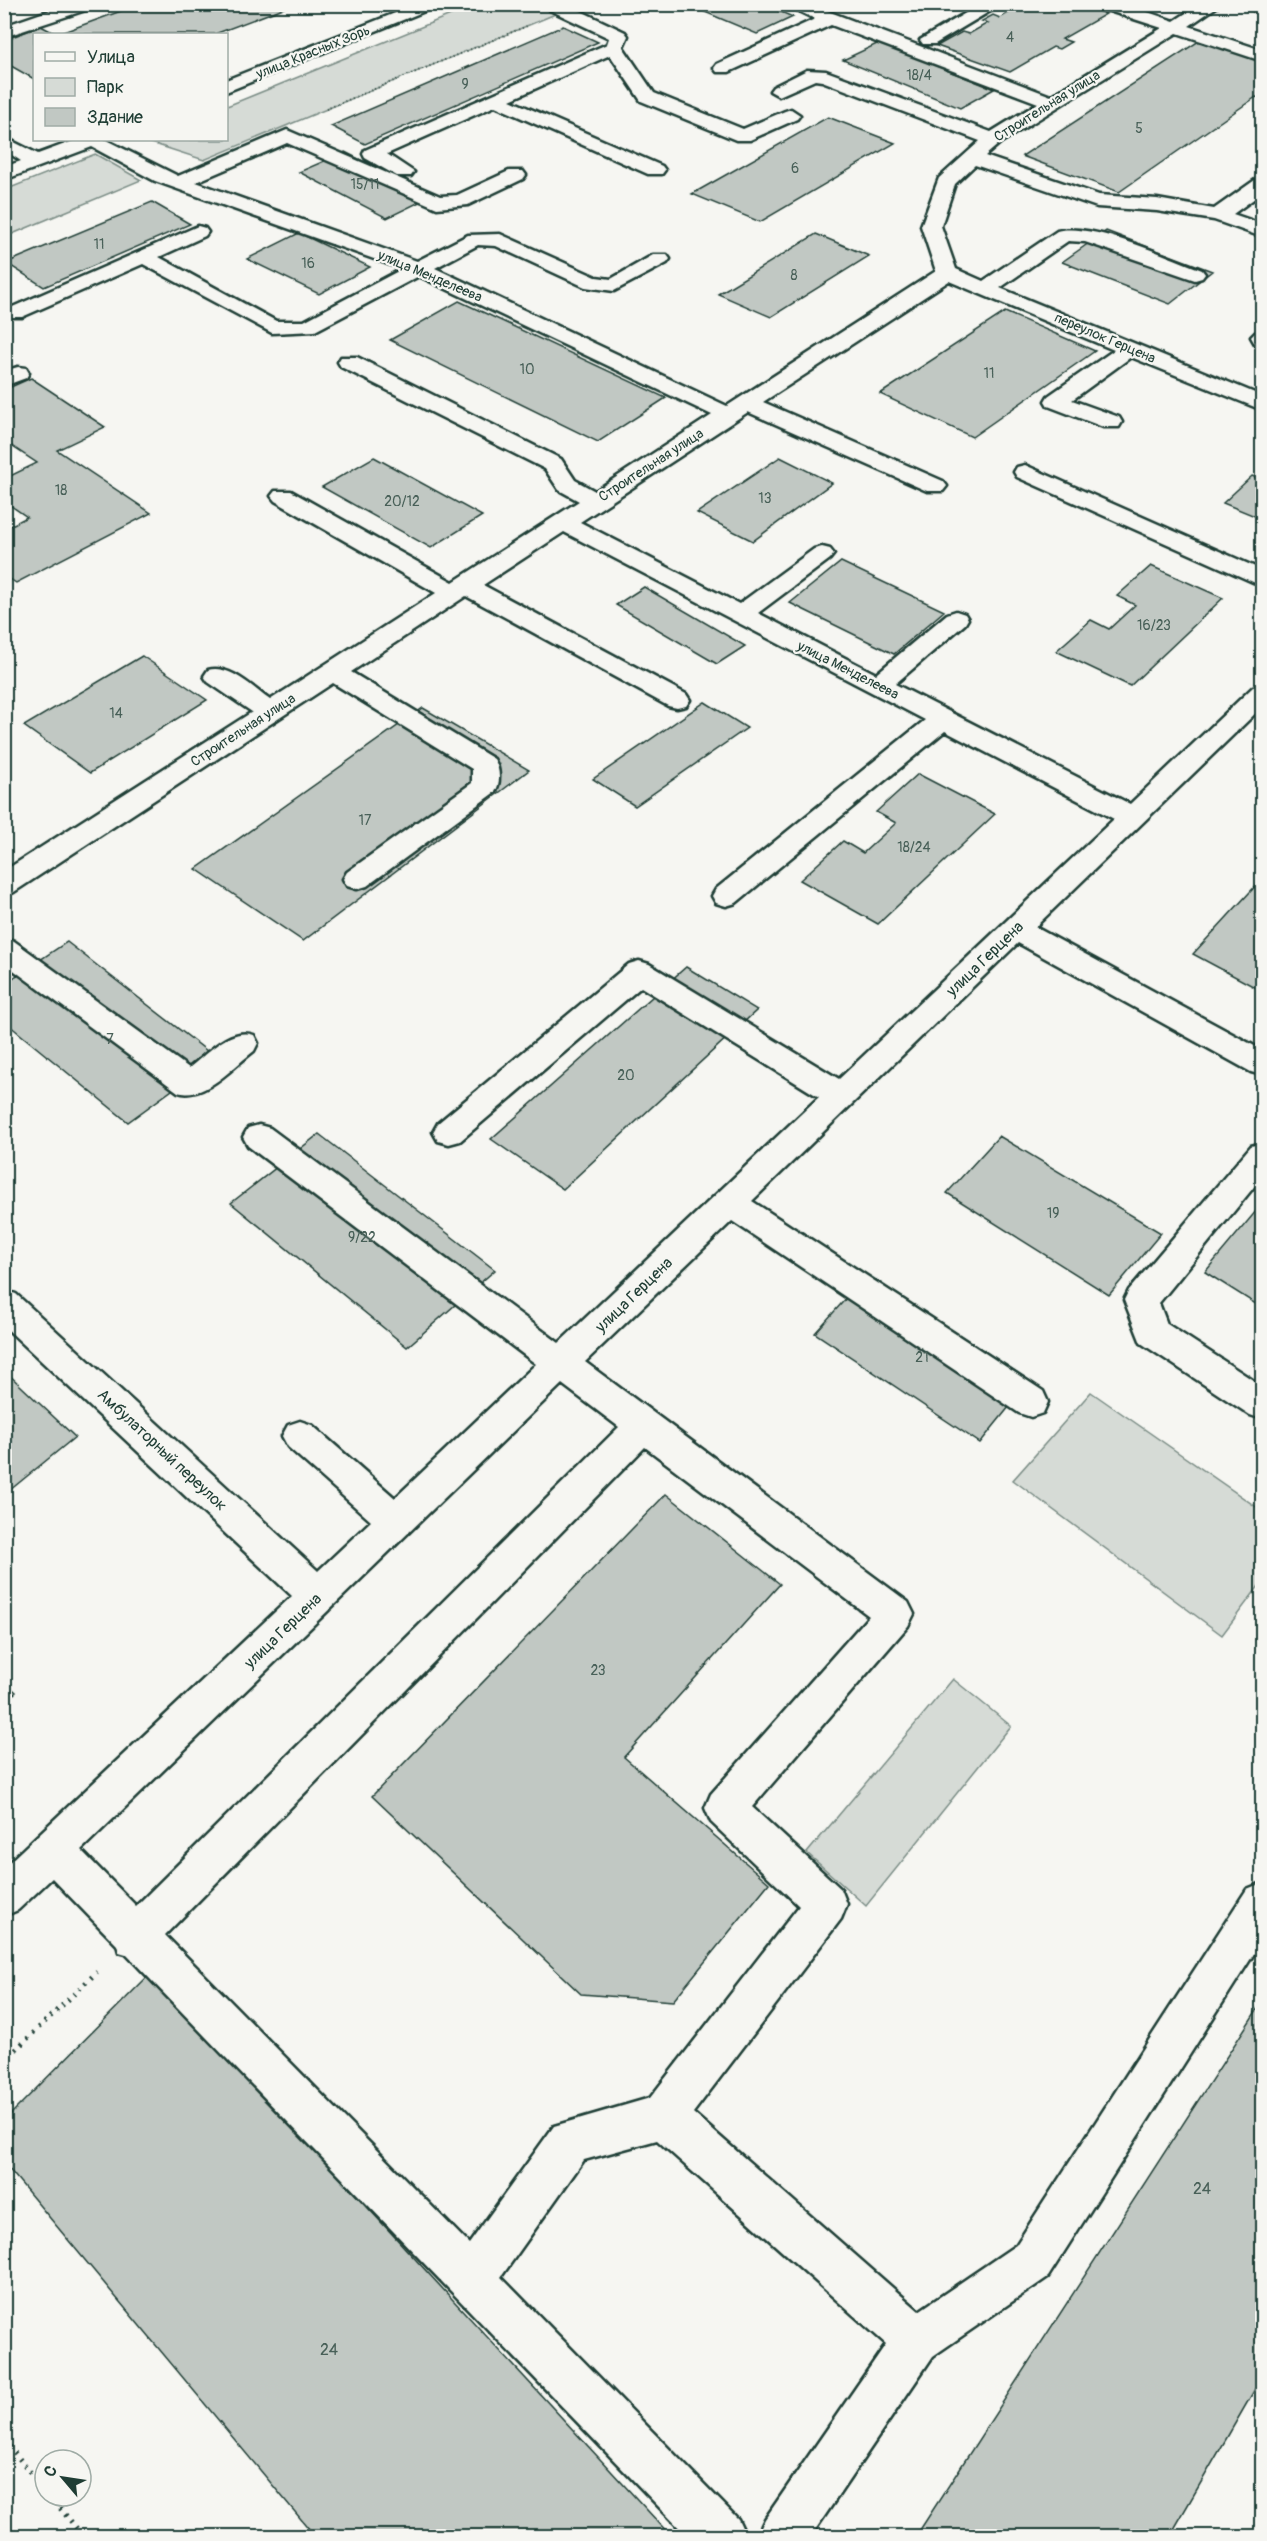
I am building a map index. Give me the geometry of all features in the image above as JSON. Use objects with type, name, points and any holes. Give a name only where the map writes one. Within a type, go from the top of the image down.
[{"type":"street","points":[[4,32],[86,4]]},
{"type":"street","name":"улица Красных Зорь","points":[[228,86],[434,4]]},
{"type":"street","points":[[792,4],[1051,102]]},
{"type":"street","points":[[929,40],[994,4]]},
{"type":"street","points":[[1106,4],[1263,56]]},
{"type":"street","name":"Строительная улица","points":[[4,885],[947,273],[931,226],[946,182],[993,139],[1213,4]]},
{"type":"street","points":[[1248,4],[1263,9]]},
{"type":"street","points":[[404,172],[372,154],[614,48],[619,36],[559,6]]},
{"type":"street","points":[[723,68],[830,18]]},
{"type":"street","points":[[753,39],[771,46]]},
{"type":"street","points":[[614,48],[647,97],[743,136],[791,115]]},
{"type":"street","points":[[779,91],[813,74],[826,76],[993,139]]},
{"type":"street","points":[[495,100],[655,170]]},
{"type":"street","points":[[178,183],[287,136],[437,202],[461,201],[516,175]]},
{"type":"street","points":[[4,174],[90,141]]},
{"type":"street","name":"улица Менделеева","points":[[94,141],[162,177],[420,268],[737,409],[935,486]]},
{"type":"street","points":[[4,142],[37,162]]},
{"type":"street","points":[[972,158],[1097,201],[1157,205],[1218,215],[1263,231]]},
{"type":"street","points":[[1218,215],[1263,184]]},
{"type":"street","points":[[17,314],[198,232]]},
{"type":"street","points":[[985,289],[1064,235],[1087,236],[1195,274]]},
{"type":"street","points":[[143,256],[273,327],[308,327],[475,239],[500,240],[592,283],[614,285],[660,259]]},
{"type":"street","name":"переулок Герцена","points":[[947,273],[1263,404]]},
{"type":"street","points":[[1111,422],[1056,401],[1129,349]]},
{"type":"street","points":[[349,362],[553,464],[567,485],[596,501]]},
{"type":"street","points":[[1026,472],[1263,579]]},
{"type":"street","points":[[283,496],[677,700]]},
{"type":"street","name":"улица Менделеева","points":[[564,523],[1133,817]]},
{"type":"street","points":[[741,614],[822,554]]},
{"type":"street","points":[[878,685],[956,619]]},
{"type":"street","points":[[333,672],[485,765],[486,786],[357,879]]},
{"type":"street","points":[[216,676],[270,712]]},
{"type":"street","name":"улица Герцена","points":[[4,1896],[1263,693]]},
{"type":"street","points":[[726,896],[943,719]]},
{"type":"street","points":[[1016,929],[1261,1062]]},
{"type":"street","points":[[4,948],[189,1084],[243,1043]]},
{"type":"street","points":[[449,1132],[639,972],[842,1096]]},
{"type":"street","points":[[259,1137],[895,1614],[724,1808],[826,1904],[663,2116],[570,2142],[471,2280]]},
{"type":"street","points":[[1263,1155],[1141,1300],[1153,1333],[1263,1404]]},
{"type":"street","points":[[730,1203],[1031,1402]]},
{"type":"street","name":"Амбулаторный переулок","points":[[4,1304],[319,1597]]},
{"type":"street","points":[[134,1937],[644,1425]]},
{"type":"street","points":[[300,1436],[397,1522]]},
{"type":"street","points":[[53,1850],[134,1937],[721,2536]]},
{"type":"street","points":[[782,2536],[917,2340],[1032,2261],[1263,1904]]},
{"type":"street","points":[[663,2116],[917,2340]]},
{"type":"path","points":[[324,110],[559,6]]},
{"type":"path","points":[[4,2061],[134,1937]]},
{"type":"path","points":[[4,2440],[33,2475]]},
{"type":"path","points":[[60,2508],[83,2536]]},
{"type":"green space","points":[[475,5],[550,5],[565,10],[204,160],[145,141],[228,141],[228,106]]},
{"type":"green space","points":[[95,154],[141,180],[5,237],[5,190]]},
{"type":"green space","points":[[1091,1392],[1262,1511],[1262,1582],[1222,1635],[1013,1480]]},
{"type":"green space","points":[[953,1679],[1011,1726],[866,1906],[807,1853]]},
{"type":"building","points":[[140,4],[294,4],[218,33],[61,33]]},
{"type":"building","points":[[686,4],[762,4],[793,17],[757,34]]},
{"type":"building","points":[[1020,4],[1078,4],[1106,14],[1062,39],[1071,42],[1059,49],[1053,47],[1010,72],[937,46],[962,32],[969,34],[988,23],[982,21],[993,15],[1000,18],[1022,5]]},
{"type":"building","points":[[41,26],[54,33],[33,33],[33,78],[4,62],[4,40]]},
{"type":"building","points":[[563,26],[598,42],[365,144],[331,126]]},
{"type":"building","points":[[1202,39],[1262,59],[1262,99],[1256,97],[1119,192],[1022,156]]},
{"type":"building","points":[[879,43],[994,89],[960,108],[843,60]]},
{"type":"building","points":[[828,117],[895,143],[760,222],[692,194]]},
{"type":"building","points":[[345,152],[432,196],[387,218],[299,172]]},
{"type":"building","points":[[152,202],[190,224],[44,287],[6,263]]},
{"type":"building","points":[[1106,231],[1212,271],[1170,304],[1062,262]]},
{"type":"building","points":[[299,233],[370,267],[319,294],[247,259]]},
{"type":"building","points":[[816,234],[869,256],[771,317],[718,294]]},
{"type":"building","points":[[459,301],[666,398],[598,442],[390,340]]},
{"type":"building","points":[[1005,312],[1095,351],[972,437],[880,394]]},
{"type":"building","points":[[31,378],[105,427],[57,450],[151,513],[16,583],[4,575],[4,529],[27,517],[4,501],[4,479],[37,463],[4,441],[4,390]]},
{"type":"building","points":[[374,457],[482,516],[431,548],[322,487]]},
{"type":"building","points":[[780,457],[832,483],[753,541],[697,513]]},
{"type":"building","points":[[1252,476],[1262,480],[1262,519],[1223,503]]},
{"type":"building","points":[[841,562],[944,611],[894,654],[790,603]]},
{"type":"building","points":[[1151,566],[1223,598],[1130,686],[1056,651],[1091,620],[1109,629],[1135,605],[1117,596]]},
{"type":"building","points":[[644,587],[745,646],[717,664],[616,605]]},
{"type":"building","points":[[142,656],[207,700],[90,773],[24,726]]},
{"type":"building","points":[[705,702],[747,728],[635,806],[593,779]]},
{"type":"building","points":[[423,708],[529,770],[303,941],[196,869]]},
{"type":"building","points":[[918,774],[995,814],[878,924],[800,880],[843,841],[863,853],[896,823],[876,812]]},
{"type":"building","points":[[1262,879],[1262,991],[1193,954]]},
{"type":"building","points":[[67,942],[216,1058],[128,1122],[4,1021],[4,984]]},
{"type":"building","points":[[686,967],[757,1010],[563,1189],[491,1139]]},
{"type":"building","points":[[319,1134],[495,1270],[407,1347],[231,1203]]},
{"type":"building","points":[[999,1136],[1161,1233],[1109,1295],[947,1193]]},
{"type":"building","points":[[1262,1204],[1262,1308],[1205,1272]]},
{"type":"building","points":[[867,1275],[1030,1381],[980,1443],[815,1333]]},
{"type":"building","points":[[4,1370],[75,1437],[4,1495]]},
{"type":"building","points":[[666,1494],[780,1584],[624,1757],[769,1883],[673,2001],[581,1994],[372,1796]]},
{"type":"building","points":[[4,1681],[16,1692],[4,1703]]},
{"type":"building","points":[[151,1973],[671,2536],[315,2536],[4,2163],[4,2121]]},
{"type":"building","points":[[1262,2002],[1262,2377],[1170,2536],[916,2536]]}]
